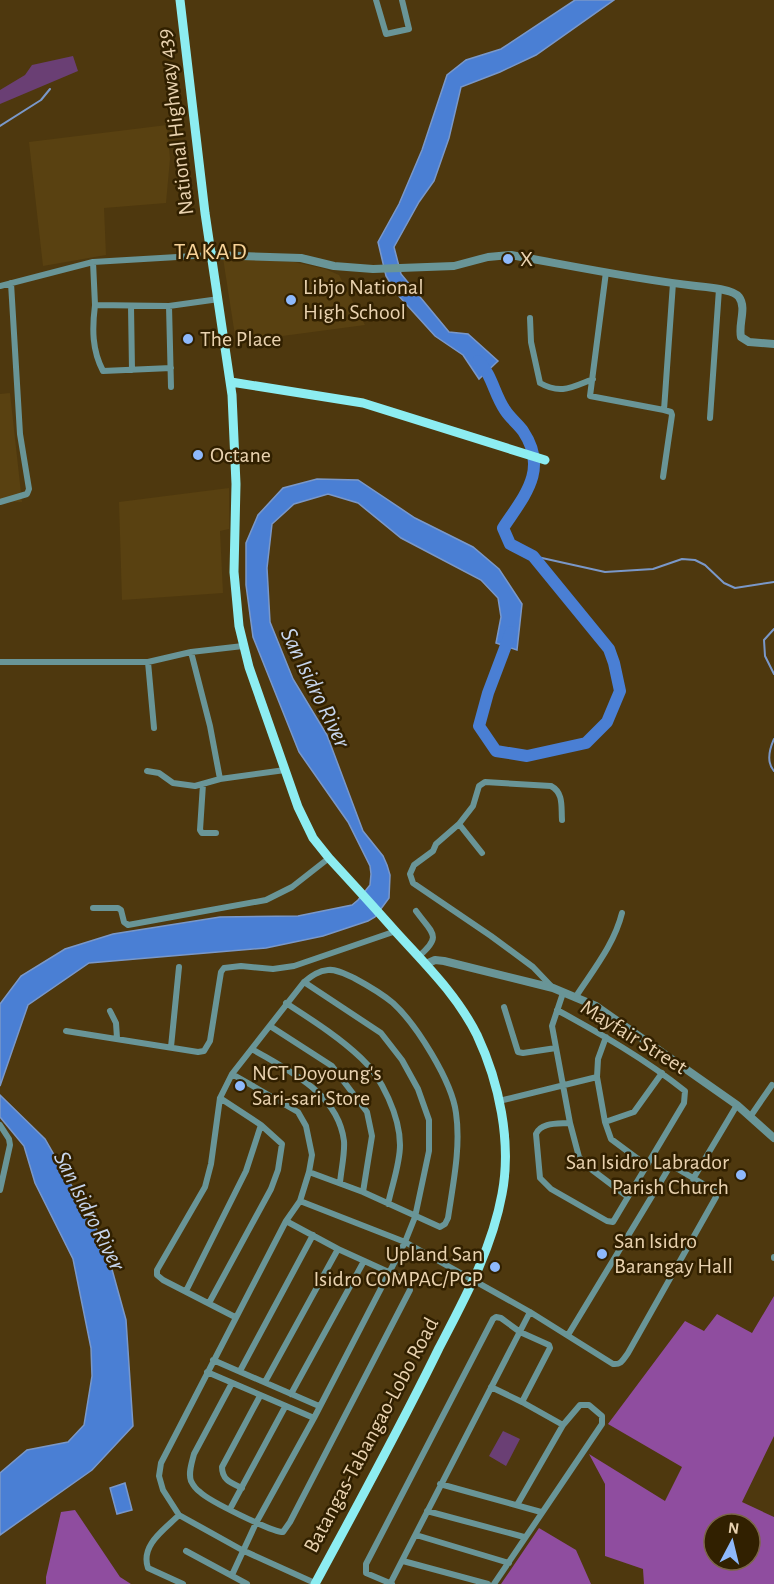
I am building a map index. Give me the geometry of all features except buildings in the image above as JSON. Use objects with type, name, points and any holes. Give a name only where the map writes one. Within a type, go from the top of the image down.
[{"type":"main road","name":"National Highway 439","points":[[180,0],[211,255],[231,382]]},
{"type":"main road","points":[[231,382],[363,403],[545,459]]},
{"type":"main road","name":"Batangas-Tabangao-Lobo Road","points":[[231,382],[236,484],[235,602],[243,646],[298,807],[313,838],[423,960],[452,995],[476,1034],[488,1063],[499,1101],[505,1147],[503,1192],[494,1233],[474,1279],[398,1431],[316,1584]]},
{"type":"street","points":[[376,0],[386,34],[409,29],[402,0]]},
{"type":"street","points":[[0,286],[93,262],[211,255],[301,258],[334,266],[373,269],[446,267],[500,254],[735,293],[740,298],[743,309],[739,328],[741,337],[749,342],[774,344]]},
{"type":"street","points":[[93,262],[96,305],[93,340],[95,356],[103,371],[171,368]]},
{"type":"street","points":[[606,272],[590,396],[670,412],[672,415],[663,477]]},
{"type":"street","points":[[0,502],[27,494],[29,489],[20,434],[11,283]]},
{"type":"street","points":[[664,410],[673,283]]},
{"type":"street","points":[[710,418],[719,289]]},
{"type":"street","points":[[96,305],[169,306],[219,299]]},
{"type":"street","points":[[131,306],[132,370]]},
{"type":"street","points":[[169,306],[171,387]]},
{"type":"street","points":[[530,318],[531,342],[540,383],[548,388],[565,390],[593,379]]},
{"type":"street","points":[[0,662],[148,662],[191,652],[243,646]]},
{"type":"street","points":[[191,652],[210,726],[220,779]]},
{"type":"street","points":[[148,662],[154,728]]},
{"type":"street","points":[[147,771],[159,773],[173,783],[195,786],[220,779],[285,770]]},
{"type":"street","points":[[553,988],[533,967],[411,881],[410,874],[414,865],[433,851],[436,844],[459,824],[473,806],[479,786],[485,782],[551,786],[561,797],[562,820]]},
{"type":"street","points":[[203,784],[200,830],[202,833],[216,833]]},
{"type":"street","points":[[459,824],[482,853]]},
{"type":"street","points":[[93,908],[118,908],[121,910],[124,922],[128,925],[266,900],[299,883],[329,858]]},
{"type":"street","points":[[416,911],[432,934],[434,941],[423,960]]},
{"type":"street","points":[[575,998],[611,943],[618,930],[622,913]]},
{"type":"street","points":[[66,1031],[198,1052],[206,1048],[210,1041],[221,972],[224,968],[241,966],[273,969],[294,966],[396,931]]},
{"type":"street","points":[[423,960],[444,961],[553,988],[596,1006],[738,1105],[774,1138]]},
{"type":"street","points":[[171,1047],[179,967]]},
{"type":"street","points":[[235,1317],[163,1280],[157,1275],[157,1270],[205,1187],[211,1164],[220,1098],[232,1074],[304,982],[316,972],[339,971],[369,986],[393,1003],[422,1038],[449,1088],[456,1112],[456,1155],[448,1218],[440,1227],[363,1192],[309,1172]]},
{"type":"street","points":[[232,1575],[256,1523],[314,1418],[405,1242],[415,1217],[429,1151],[429,1120],[418,1089],[402,1060],[381,1033],[304,982]]},
{"type":"street","points":[[563,993],[552,1026],[570,1123],[579,1157],[587,1166],[628,1197]]},
{"type":"street","points":[[286,1003],[336,1037],[363,1059],[390,1102],[398,1122],[400,1146],[388,1204]]},
{"type":"street","points":[[504,1007],[518,1052],[556,1048]]},
{"type":"street","name":"Mayfair Street","points":[[557,1010],[662,1072],[685,1091],[686,1095],[684,1103],[613,1222],[607,1221],[550,1189],[540,1178],[536,1134],[538,1129],[544,1126],[570,1123]]},
{"type":"street","points":[[110,1011],[117,1026],[117,1038]]},
{"type":"street","points":[[270,1026],[332,1066],[367,1112],[372,1136],[363,1192]]},
{"type":"street","points":[[606,1037],[598,1059],[597,1077],[605,1122],[611,1139],[646,1165]]},
{"type":"street","points":[[252,1049],[293,1073],[321,1093],[339,1123],[344,1143],[340,1183]]},
{"type":"street","points":[[605,1122],[634,1112],[662,1072]]},
{"type":"street","points":[[232,1074],[298,1112],[306,1126],[310,1141],[312,1155],[309,1172],[300,1201],[286,1221],[235,1317],[161,1463],[159,1476],[163,1490],[179,1515],[242,1550],[316,1584]]},
{"type":"street","points":[[499,1101],[597,1077]]},
{"type":"street","points":[[750,1117],[772,1084]]},
{"type":"street","points":[[209,1303],[271,1189],[278,1170],[282,1144],[261,1125],[220,1098]]},
{"type":"street","points":[[693,1179],[738,1105]]},
{"type":"street","points":[[0,1125],[10,1145],[0,1190]]},
{"type":"street","points":[[186,1292],[246,1171],[261,1125]]},
{"type":"street","points":[[300,1201],[405,1242],[474,1279],[613,1364],[622,1362],[717,1192],[676,1168],[669,1168],[568,1335]]},
{"type":"street","points":[[232,1383],[194,1454],[190,1480],[201,1494],[256,1523],[276,1532],[283,1532],[410,1290],[409,1284],[404,1279],[338,1249],[286,1221]]},
{"type":"street","points":[[240,1371],[313,1235]]},
{"type":"street","points":[[265,1382],[338,1249]]},
{"type":"street","points":[[291,1394],[364,1260]]},
{"type":"street","points":[[522,1402],[550,1348],[549,1345],[520,1332],[501,1318],[493,1319],[366,1564],[366,1573],[391,1584],[440,1484],[490,1387],[520,1332],[530,1312]]},
{"type":"street","points":[[213,1360],[319,1406]]},
{"type":"street","points":[[207,1372],[314,1418]]},
{"type":"street","points":[[490,1387],[563,1425]]},
{"type":"street","points":[[242,1488],[228,1482],[222,1474],[222,1467],[260,1396]]},
{"type":"street","points":[[494,1584],[603,1424],[602,1416],[589,1405],[580,1405],[563,1425],[517,1505]]},
{"type":"street","points":[[230,1509],[285,1407]]},
{"type":"street","points":[[440,1484],[541,1512]]},
{"type":"street","points":[[427,1511],[524,1537]]},
{"type":"street","points":[[179,1515],[148,1546],[145,1556],[148,1568],[183,1584]]},
{"type":"street","points":[[416,1535],[509,1563]]},
{"type":"street","points":[[186,1551],[247,1584]]},
{"type":"street","points":[[403,1561],[488,1584]]},
{"type":"shaded area","points":[[73,56],[78,71],[0,104],[0,90],[25,75],[32,65]]},
{"type":"shaded area","points":[[167,125],[170,159],[166,203],[104,208],[106,255],[43,266],[29,142]]},
{"type":"shaded area","name":"Libjo National High School","points":[[223,258],[294,262],[325,269],[339,275],[365,325],[236,342]]},
{"type":"shaded area","points":[[10,393],[22,502],[0,501],[0,394]]},
{"type":"shaded area","points":[[229,488],[229,529],[220,531],[223,593],[122,600],[119,502]]},
{"type":"shaded area","points":[[774,1296],[774,1436],[742,1502],[774,1517],[774,1584],[644,1584],[643,1569],[605,1556],[605,1484],[589,1454],[665,1501],[682,1467],[608,1424],[685,1321],[704,1331],[717,1314],[752,1333]]},
{"type":"shaded area","points":[[503,1431],[520,1439],[506,1466],[489,1456]]},
{"type":"shaded area","points":[[75,1510],[120,1577],[131,1584],[46,1584],[61,1512]]},
{"type":"shaded area","points":[[539,1528],[576,1550],[591,1584],[501,1584]]},
{"type":"water","points":[[575,0],[614,0],[536,55],[461,87],[449,138],[434,181],[419,202],[394,247],[401,274],[449,332],[468,334],[498,361],[479,379],[463,355],[435,336],[397,294],[386,276],[378,242],[399,204],[422,150],[447,75],[466,60],[501,49]]},
{"type":"water","points":[[317,479],[358,480],[415,518],[473,547],[499,569],[522,604],[517,650],[496,643],[501,617],[498,598],[481,580],[401,538],[358,503],[328,494],[294,504],[272,524],[267,568],[270,622],[293,679],[327,735],[363,831],[383,856],[387,865],[390,875],[389,898],[375,917],[323,936],[266,948],[89,963],[28,1005],[0,1086],[0,1004],[21,976],[65,949],[113,934],[220,917],[298,916],[352,905],[370,885],[370,866],[348,822],[299,752],[253,637],[246,585],[246,543],[258,515],[283,488]]},
{"type":"water","points":[[0,1095],[45,1139],[105,1244],[126,1320],[133,1426],[92,1470],[0,1535],[0,1473],[27,1450],[68,1442],[84,1425],[92,1376],[91,1348],[73,1259],[35,1183],[24,1146],[0,1117]]},
{"type":"water","points":[[125,1483],[132,1510],[117,1514],[110,1488]]},
{"type":"waterway","points":[[0,126],[41,100],[50,89]]},
{"type":"waterway","name":"San Isidro River","points":[[478,361],[487,372],[505,410],[523,431],[534,458],[531,482],[503,528],[510,544],[533,556],[609,649],[614,663],[620,691],[607,722],[586,743],[527,756],[496,751],[479,726],[488,693],[511,632]]},
{"type":"waterway","points":[[533,556],[605,572],[653,569],[682,559],[695,560],[705,565],[724,583],[735,588],[774,582]]},
{"type":"waterway","points":[[774,629],[764,640],[765,656],[774,674]]},
{"type":"waterway","points":[[774,739],[769,759],[774,771]]},
{"type":"place","name":"X","points":[[508,259]]},
{"type":"place","name":"Libjo National High School","points":[[291,300]]},
{"type":"place","name":"The Place","points":[[188,339]]},
{"type":"place","name":"Octane","points":[[198,455]]},
{"type":"place","name":"NCT Doyoung's Sari-sari Store","points":[[240,1086]]},
{"type":"place","name":"San Isidro Labrador Parish Church","points":[[741,1175]]},
{"type":"place","name":"San Isidro Barangay Hall","points":[[602,1254]]},
{"type":"place","name":"Upland San Isidro COMPAC/PCP","points":[[495,1267]]},
{"type":"district","name":"TAKAD","points":[[211,252]]}]
